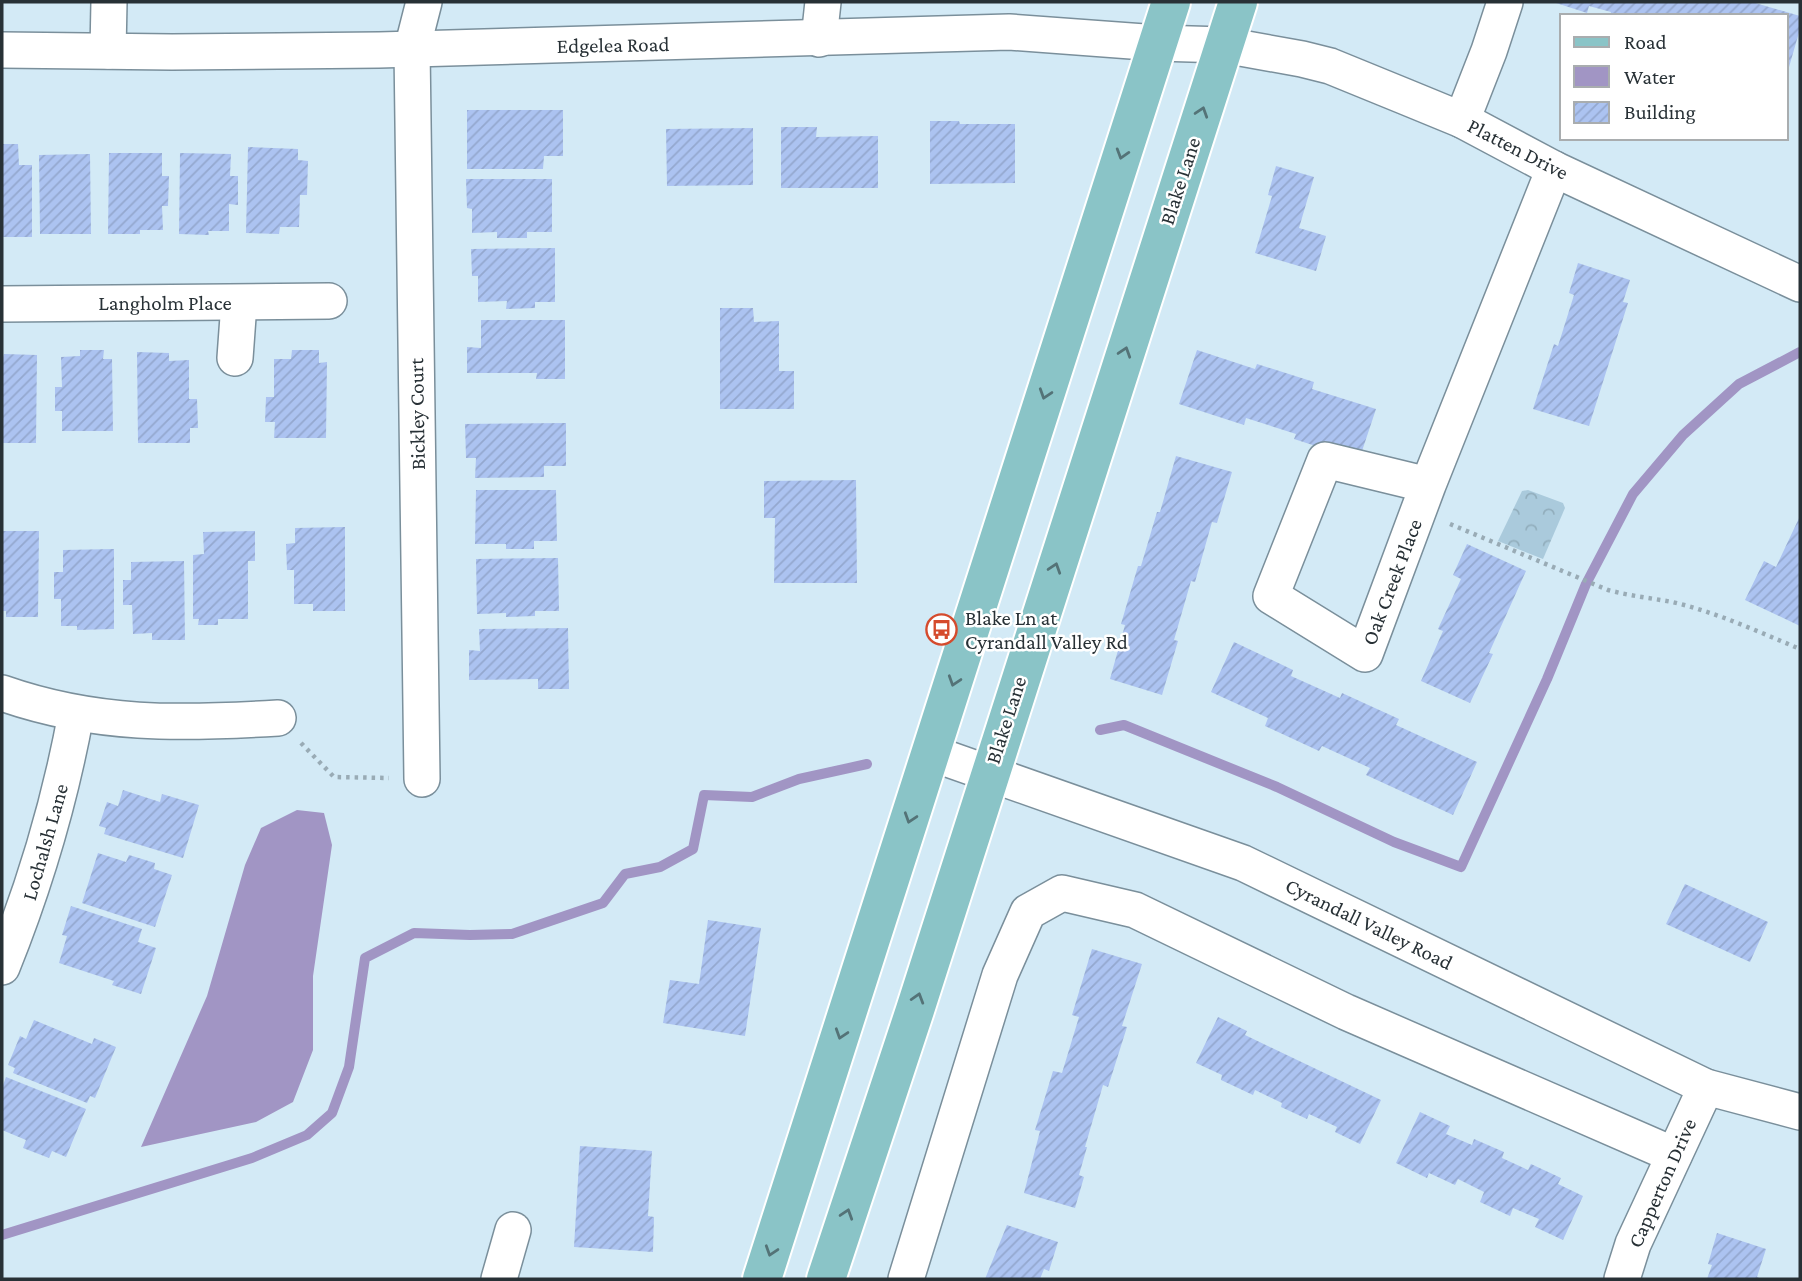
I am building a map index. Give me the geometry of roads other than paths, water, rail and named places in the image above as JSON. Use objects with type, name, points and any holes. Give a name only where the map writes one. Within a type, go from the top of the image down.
[{"type":"main road","points":[[762,1279],[1171,2]]},
{"type":"main road","name":"Blake Lane","points":[[826,1279],[915,1010],[1238,2]]},
{"type":"street","points":[[108,51],[109,2]]},
{"type":"street","name":"Bickley Court","points":[[422,779],[412,49],[424,2]]},
{"type":"street","points":[[819,40],[823,2]]},
{"type":"street","points":[[1462,120],[1505,2]]},
{"type":"street","name":"Edgelea Road","points":[[2,50],[412,49],[819,40],[1009,32],[1224,45]]},
{"type":"street","name":"Platten Drive","points":[[1224,45],[1330,66],[1462,120],[1554,169],[1800,284]]},
{"type":"street","name":"Oak Creek Place","points":[[1423,498],[1325,460],[1272,596],[1365,654],[1423,498],[1554,169]]},
{"type":"street","name":"Langholm Place","points":[[2,304],[329,301]]},
{"type":"street","points":[[235,359],[239,303]]},
{"type":"street","points":[[2,693],[76,714],[124,720],[192,723],[278,718]]},
{"type":"street","name":"Lochalsh Lane","points":[[2,967],[25,910],[54,820],[76,714]]},
{"type":"street","name":"Cyrandall Valley Road","points":[[931,752],[1243,863],[1706,1087],[1800,1112]]},
{"type":"street","points":[[906,1279],[1000,975],[1028,912],[1062,893],[1135,910],[1346,1012],[1674,1154]]},
{"type":"street","name":"Capperton Drive","points":[[1622,1279],[1633,1244],[1706,1087]]},
{"type":"street","points":[[499,1279],[513,1230]]},
{"type":"water","points":[[297,810],[324,813],[332,845],[313,976],[313,1050],[293,1102],[256,1122],[141,1147],[207,996],[245,865],[261,828]]},
{"type":"waterway","points":[[1100,730],[1124,725],[1277,787],[1394,842],[1461,867],[1547,679],[1586,584],[1633,494],[1683,435],[1739,384],[1800,352]]},
{"type":"waterway","points":[[2,1235],[252,1158],[307,1135],[332,1113],[349,1067],[365,958],[414,933],[512,934],[603,903],[625,874],[660,867],[693,849],[704,795],[752,797],[799,779],[867,764]]},
{"type":"place","name":"Blake Ln at Cyrandall Valley Rd","points":[[942,630]]}]
